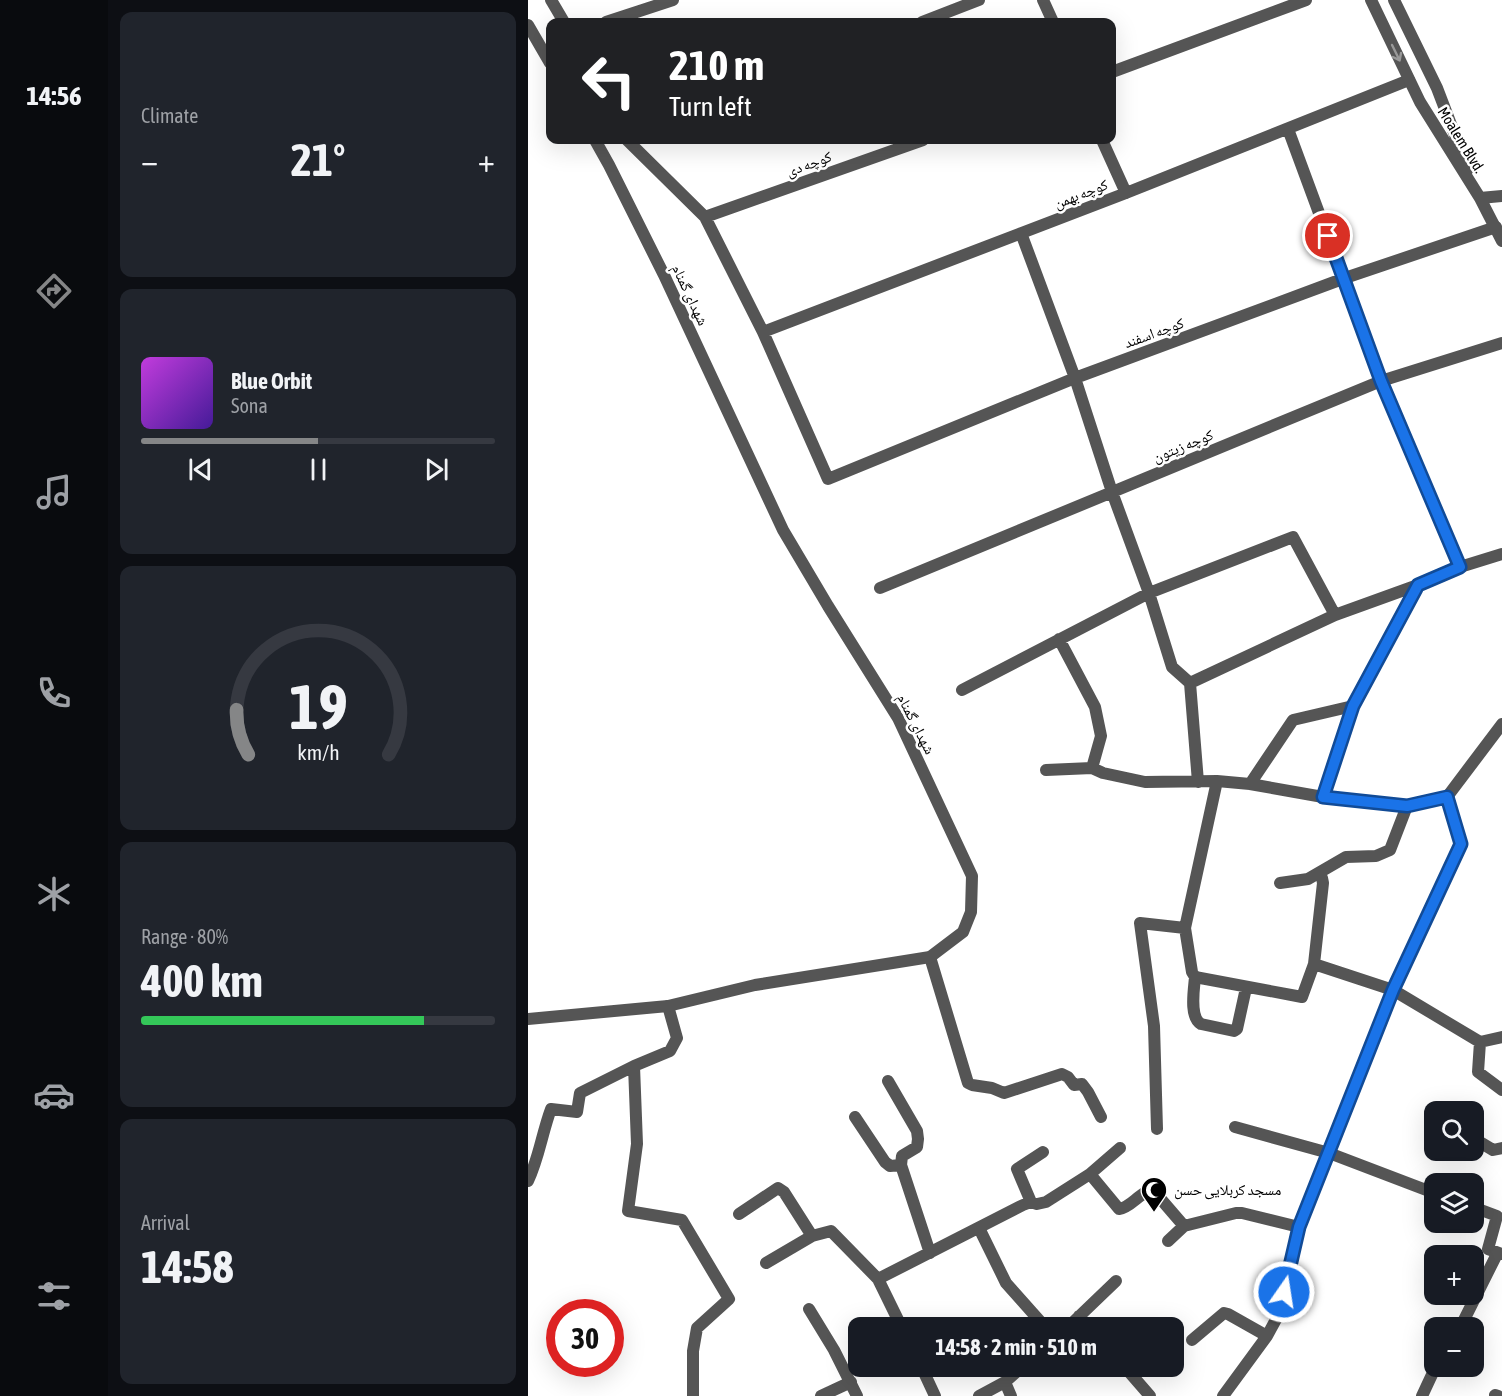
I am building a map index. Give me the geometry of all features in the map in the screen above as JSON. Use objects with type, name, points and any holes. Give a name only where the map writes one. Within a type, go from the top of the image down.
[{"type":"street","points":[[551,0],[562,18]]},
{"type":"street","points":[[618,18],[673,0]]},
{"type":"street","points":[[932,18],[979,0]]},
{"type":"street","points":[[1043,0],[1051,18]]},
{"type":"street","points":[[1116,71],[1306,0]]},
{"type":"street","name":"Moalem Blvd.","points":[[1371,0],[1420,102],[1480,198]]},
{"type":"street","name":"Moalem Blvd.","points":[[1394,0],[1437,88],[1480,198]]},
{"type":"street","points":[[528,25],[546,56]]},
{"type":"street","name":"کوچه بهمن","points":[[763,332],[1126,193],[1409,80]]},
{"type":"street","points":[[1288,129],[1345,278],[1381,381],[1460,567]]},
{"type":"street","name":"شهدای گمنام","points":[[528,1019],[668,1006],[755,985],[930,957],[963,932],[971,912],[972,876],[898,718],[783,530],[664,275],[597,144]]},
{"type":"street","points":[[631,144],[705,217],[763,332]]},
{"type":"street","name":"کوچه دی","points":[[705,217],[911,144]]},
{"type":"street","points":[[1104,144],[1126,193]]},
{"type":"street","points":[[1502,196],[1480,198],[1502,241]]},
{"type":"street","name":"کوچه اسفند","points":[[763,332],[828,479],[1075,378],[1345,278],[1496,227]]},
{"type":"street","points":[[1021,233],[1075,378],[1112,492],[1149,592],[1172,667],[1190,683],[1198,782]]},
{"type":"street","name":"کوچه زیتون","points":[[880,588],[1381,381],[1502,344]]},
{"type":"street","points":[[962,690],[1149,592],[1293,537],[1335,615]]},
{"type":"street","points":[[1190,683],[1335,615],[1460,567],[1502,554]]},
{"type":"street","points":[[1323,797],[1353,706],[1418,585]]},
{"type":"street","points":[[1059,639],[1095,707],[1101,736],[1092,768]]},
{"type":"street","points":[[1250,784],[1293,720],[1353,706]]},
{"type":"street","points":[[1047,770],[1092,768],[1103,773],[1145,782],[1217,781],[1250,784],[1323,797],[1407,806],[1447,797],[1502,724]]},
{"type":"street","points":[[1217,781],[1185,928],[1192,972],[1195,977],[1194,1015],[1197,1022],[1234,1031],[1237,1029],[1246,988]]},
{"type":"street","points":[[1223,1396],[1267,1336],[1279,1314],[1299,1227],[1393,990],[1461,844],[1447,797]]},
{"type":"street","points":[[1280,883],[1308,879],[1346,857],[1376,856],[1390,850],[1407,806]]},
{"type":"street","points":[[1195,977],[1302,998],[1314,964],[1323,883],[1322,878],[1317,874]]},
{"type":"street","points":[[1157,1129],[1154,1026],[1140,922],[1185,928]]},
{"type":"street","points":[[930,957],[969,1083],[1004,1093],[1062,1074],[1068,1077],[1074,1085],[1082,1084],[1101,1116]]},
{"type":"street","points":[[1314,964],[1393,990],[1480,1041],[1502,1037]]},
{"type":"street","points":[[528,1181],[536,1165],[550,1109],[577,1112],[580,1093],[634,1066],[670,1052],[677,1038],[668,1006]]},
{"type":"street","points":[[1480,1041],[1478,1072],[1502,1090]]},
{"type":"street","points":[[634,1066],[637,1144],[628,1211],[682,1220],[729,1299],[697,1328],[693,1351],[693,1396]]},
{"type":"street","points":[[888,1081],[917,1131],[917,1147],[902,1156],[901,1165],[930,1253]]},
{"type":"street","points":[[855,1117],[885,1162],[890,1166],[901,1165]]},
{"type":"street","points":[[1235,1127],[1329,1153],[1424,1189]]},
{"type":"street","points":[[1484,1145],[1493,1150],[1502,1148]]},
{"type":"street","points":[[879,1279],[1031,1202],[1037,1204],[1046,1202],[1090,1174],[1120,1148]]},
{"type":"street","points":[[1031,1202],[1017,1169],[1043,1152]]},
{"type":"street","points":[[1090,1174],[1119,1209],[1124,1208],[1147,1191],[1153,1190],[1184,1226]]},
{"type":"street","points":[[739,1214],[778,1188],[784,1192],[812,1236]]},
{"type":"street","points":[[1466,1317],[1500,1254],[1488,1249],[1497,1216],[1484,1211]]},
{"type":"street","points":[[1168,1241],[1184,1226],[1242,1213],[1299,1227]]},
{"type":"street","points":[[979,1228],[1006,1283],[1036,1317]]},
{"type":"street","points":[[766,1263],[812,1236],[831,1231],[879,1279],[897,1317]]},
{"type":"street","points":[[1079,1316],[1116,1281]]},
{"type":"street","points":[[809,1309],[857,1396]]},
{"type":"street","points":[[1192,1340],[1224,1313],[1267,1336]]},
{"type":"street","points":[[926,1377],[935,1396]]},
{"type":"street","points":[[979,1396],[1011,1377]]},
{"type":"street","points":[[1134,1377],[1150,1396]]},
{"type":"street","points":[[1422,1396],[1431,1377]]},
{"type":"street","points":[[821,1396],[851,1382]]},
{"type":"street","points":[[1005,1382],[1011,1396]]},
{"type":"place","name":"مسجد کربلایی حسن","points":[[1154,1213]]},
{"type":"route","points":[[1284,1292],[1299,1227],[1393,990],[1461,844],[1447,797],[1407,806],[1323,797],[1353,706],[1418,585],[1460,567],[1381,381],[1328,236]]}]
